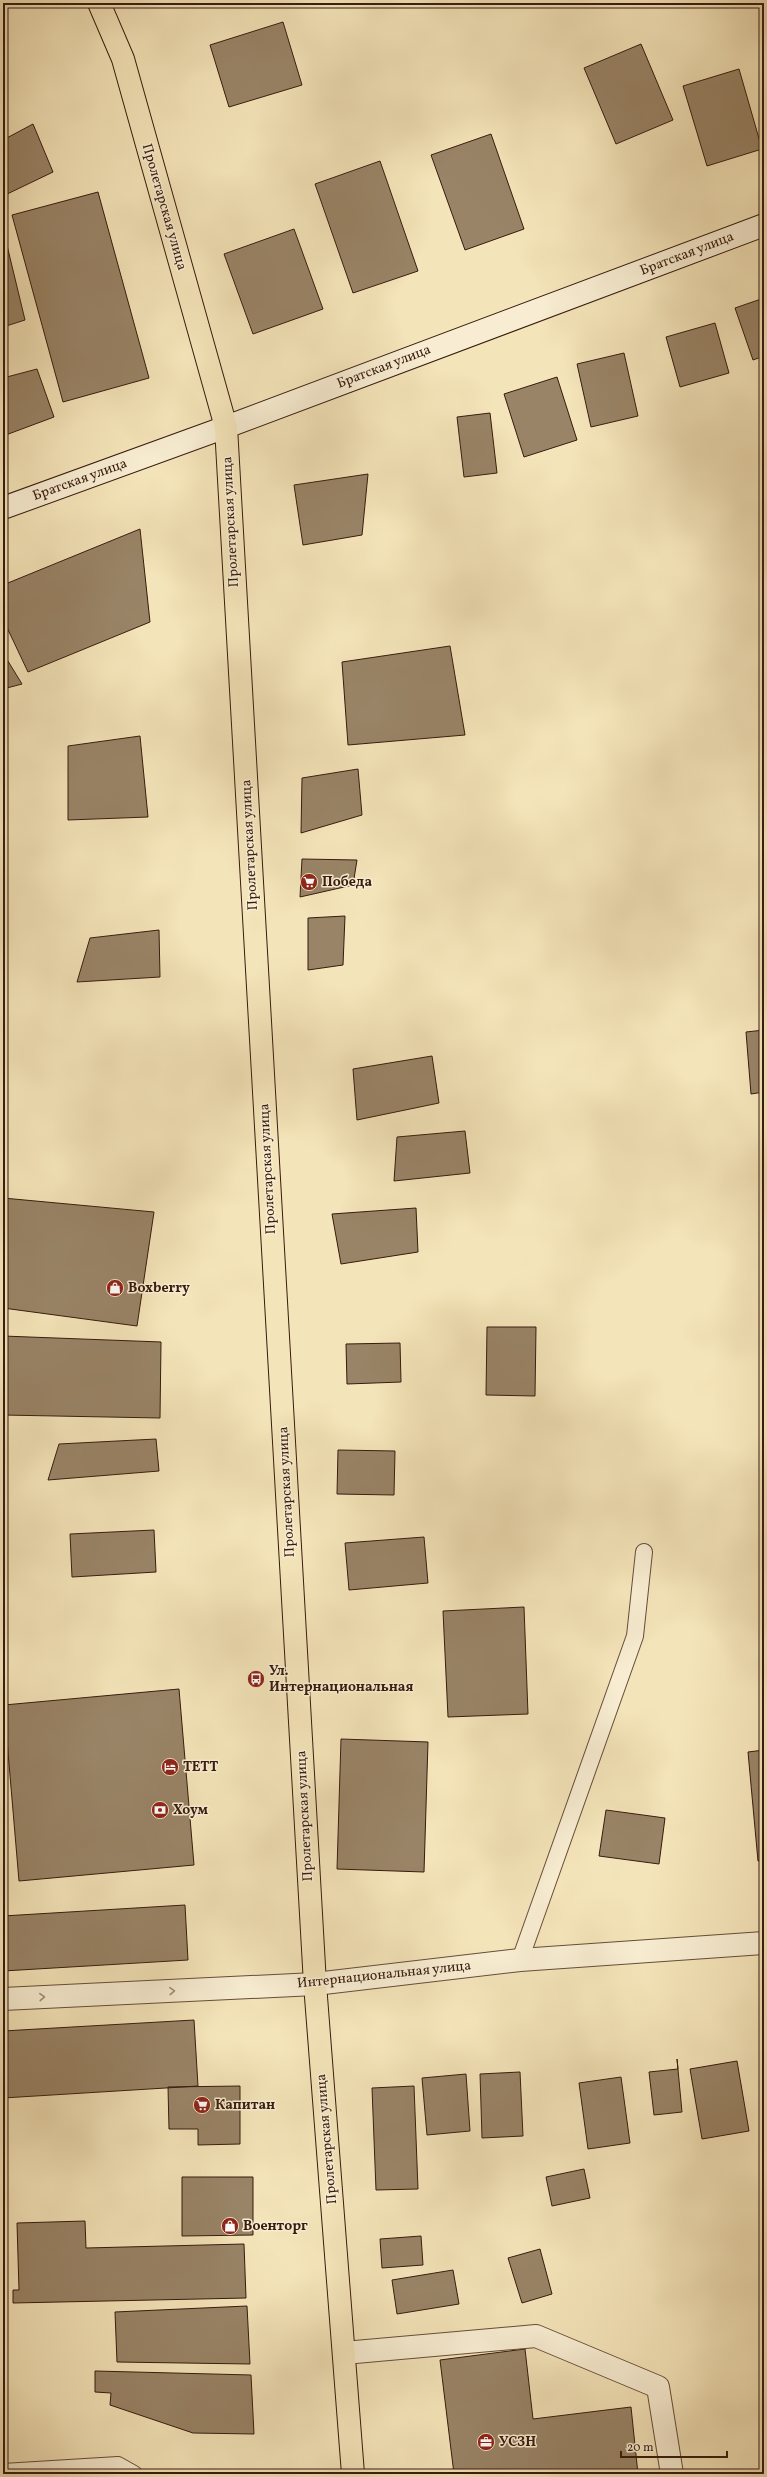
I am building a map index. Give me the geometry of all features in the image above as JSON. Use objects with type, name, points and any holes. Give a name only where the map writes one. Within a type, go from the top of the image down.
[{"type":"main road","name":"Пролетарская улица","points":[[99,3],[123,59],[226,427],[315,1984],[353,2474]]},
{"type":"street","name":"Братская улица","points":[[3,508],[226,427],[764,225]]},
{"type":"street","name":"Интернациональная улица","points":[[3,1999],[315,1984],[520,1960],[764,1943]]},
{"type":"street","points":[[344,2353],[536,2336],[658,2387],[672,2474]]},
{"type":"lane","points":[[520,1960],[636,1636],[644,1552]]},
{"type":"lane","points":[[3,2472],[118,2465],[134,2474]]},
{"type":"building","points":[[283,22],[302,85],[229,107],[210,45]]},
{"type":"building","points":[[641,44],[673,120],[616,144],[584,68]]},
{"type":"building","points":[[739,69],[762,149],[707,166],[683,86]]},
{"type":"building","points":[[33,124],[53,172],[3,196],[3,140]]},
{"type":"building","points":[[491,134],[524,229],[465,250],[431,155]]},
{"type":"building","points":[[380,161],[418,271],[353,293],[315,184]]},
{"type":"building","points":[[98,192],[149,378],[63,402],[12,215]]},
{"type":"building","points":[[294,229],[323,309],[253,334],[224,254]]},
{"type":"building","points":[[5,237],[25,320],[3,327],[3,238]]},
{"type":"building","points":[[764,298],[764,356],[753,360],[735,308]]},
{"type":"building","points":[[715,323],[729,373],[680,387],[666,337]]},
{"type":"building","points":[[624,353],[638,416],[591,427],[577,364]]},
{"type":"building","points":[[37,369],[54,417],[3,436],[3,378]]},
{"type":"building","points":[[557,377],[577,440],[524,457],[504,394]]},
{"type":"building","points":[[490,413],[497,473],[464,477],[457,417]]},
{"type":"building","points":[[368,474],[362,535],[303,545],[294,485]]},
{"type":"building","points":[[140,529],[150,622],[28,672],[3,619],[3,585]]},
{"type":"building","points":[[450,646],[465,735],[348,745],[342,662]]},
{"type":"building","points":[[3,653],[22,684],[3,689]]},
{"type":"building","points":[[140,736],[148,817],[68,820],[68,746]]},
{"type":"building","points":[[358,769],[362,815],[301,833],[302,778]]},
{"type":"building","points":[[302,859],[357,860],[353,885],[300,897]]},
{"type":"building","points":[[345,916],[343,965],[308,970],[308,918]]},
{"type":"building","points":[[159,930],[160,977],[77,982],[90,938]]},
{"type":"building","points":[[764,1030],[764,1092],[751,1094],[746,1032]]},
{"type":"building","points":[[432,1056],[439,1103],[357,1120],[353,1069]]},
{"type":"building","points":[[465,1131],[470,1173],[394,1181],[397,1137]]},
{"type":"building","points":[[3,1198],[154,1212],[137,1326],[3,1308]]},
{"type":"building","points":[[416,1208],[418,1252],[341,1264],[332,1214]]},
{"type":"building","points":[[487,1327],[536,1327],[535,1396],[486,1395]]},
{"type":"building","points":[[3,1336],[161,1342],[160,1418],[3,1415]]},
{"type":"building","points":[[400,1343],[401,1382],[347,1384],[346,1344]]},
{"type":"building","points":[[156,1439],[159,1471],[48,1480],[59,1444]]},
{"type":"building","points":[[338,1450],[395,1451],[394,1495],[337,1494]]},
{"type":"building","points":[[154,1530],[156,1572],[72,1577],[70,1534]]},
{"type":"building","points":[[424,1537],[428,1583],[349,1590],[345,1543]]},
{"type":"building","points":[[524,1607],[528,1714],[448,1717],[443,1611]]},
{"type":"building","points":[[179,1689],[194,1865],[19,1881],[4,1705]]},
{"type":"building","points":[[341,1739],[428,1742],[424,1872],[337,1869]]},
{"type":"building","points":[[764,1750],[764,1861],[758,1861],[748,1752]]},
{"type":"building","points":[[606,1810],[665,1818],[659,1864],[599,1856]]},
{"type":"building","points":[[185,1905],[188,1960],[3,1971],[3,1916]]},
{"type":"building","points":[[194,2020],[198,2086],[3,2098],[3,2031]]},
{"type":"building","points":[[737,2061],[749,2131],[702,2139],[690,2069]]},
{"type":"building","points":[[678,2069],[682,2112],[654,2115],[649,2072]]},
{"type":"building","points":[[520,2072],[523,2136],[482,2138],[480,2074]]},
{"type":"building","points":[[466,2074],[470,2131],[427,2135],[422,2078]]},
{"type":"building","points":[[621,2077],[630,2143],[588,2149],[579,2083]]},
{"type":"building","points":[[240,2086],[240,2144],[198,2145],[198,2129],[169,2129],[168,2087]]},
{"type":"building","points":[[414,2086],[418,2189],[376,2190],[372,2088]]},
{"type":"building","points":[[584,2169],[590,2198],[552,2206],[546,2177]]},
{"type":"building","points":[[182,2177],[253,2177],[253,2235],[182,2236]]},
{"type":"building","points":[[85,2221],[86,2248],[244,2244],[246,2298],[13,2303],[13,2290],[19,2290],[17,2223]]},
{"type":"building","points":[[421,2236],[423,2265],[382,2268],[380,2239]]},
{"type":"building","points":[[540,2249],[552,2294],[522,2303],[508,2258]]},
{"type":"building","points":[[453,2270],[459,2304],[397,2314],[392,2280]]},
{"type":"building","points":[[247,2306],[250,2364],[117,2362],[115,2312]]},
{"type":"building","points":[[525,2349],[533,2419],[631,2407],[638,2474],[454,2474],[440,2360]]},
{"type":"building","points":[[95,2371],[251,2375],[254,2434],[193,2433],[110,2405],[111,2393],[95,2392]]},
{"type":"place","name":"Победа","points":[[309,882]]},
{"type":"place","name":"Boxberry","points":[[115,1288]]},
{"type":"place","name":"Ул. Интернациональная","points":[[256,1679]]},
{"type":"place","name":"ТЕТТ","points":[[170,1767]]},
{"type":"place","name":"Хоум","points":[[160,1810]]},
{"type":"place","name":"Капитан","points":[[202,2105]]},
{"type":"place","name":"Военторг","points":[[230,2226]]},
{"type":"place","name":"УСЗН","points":[[486,2442]]}]
